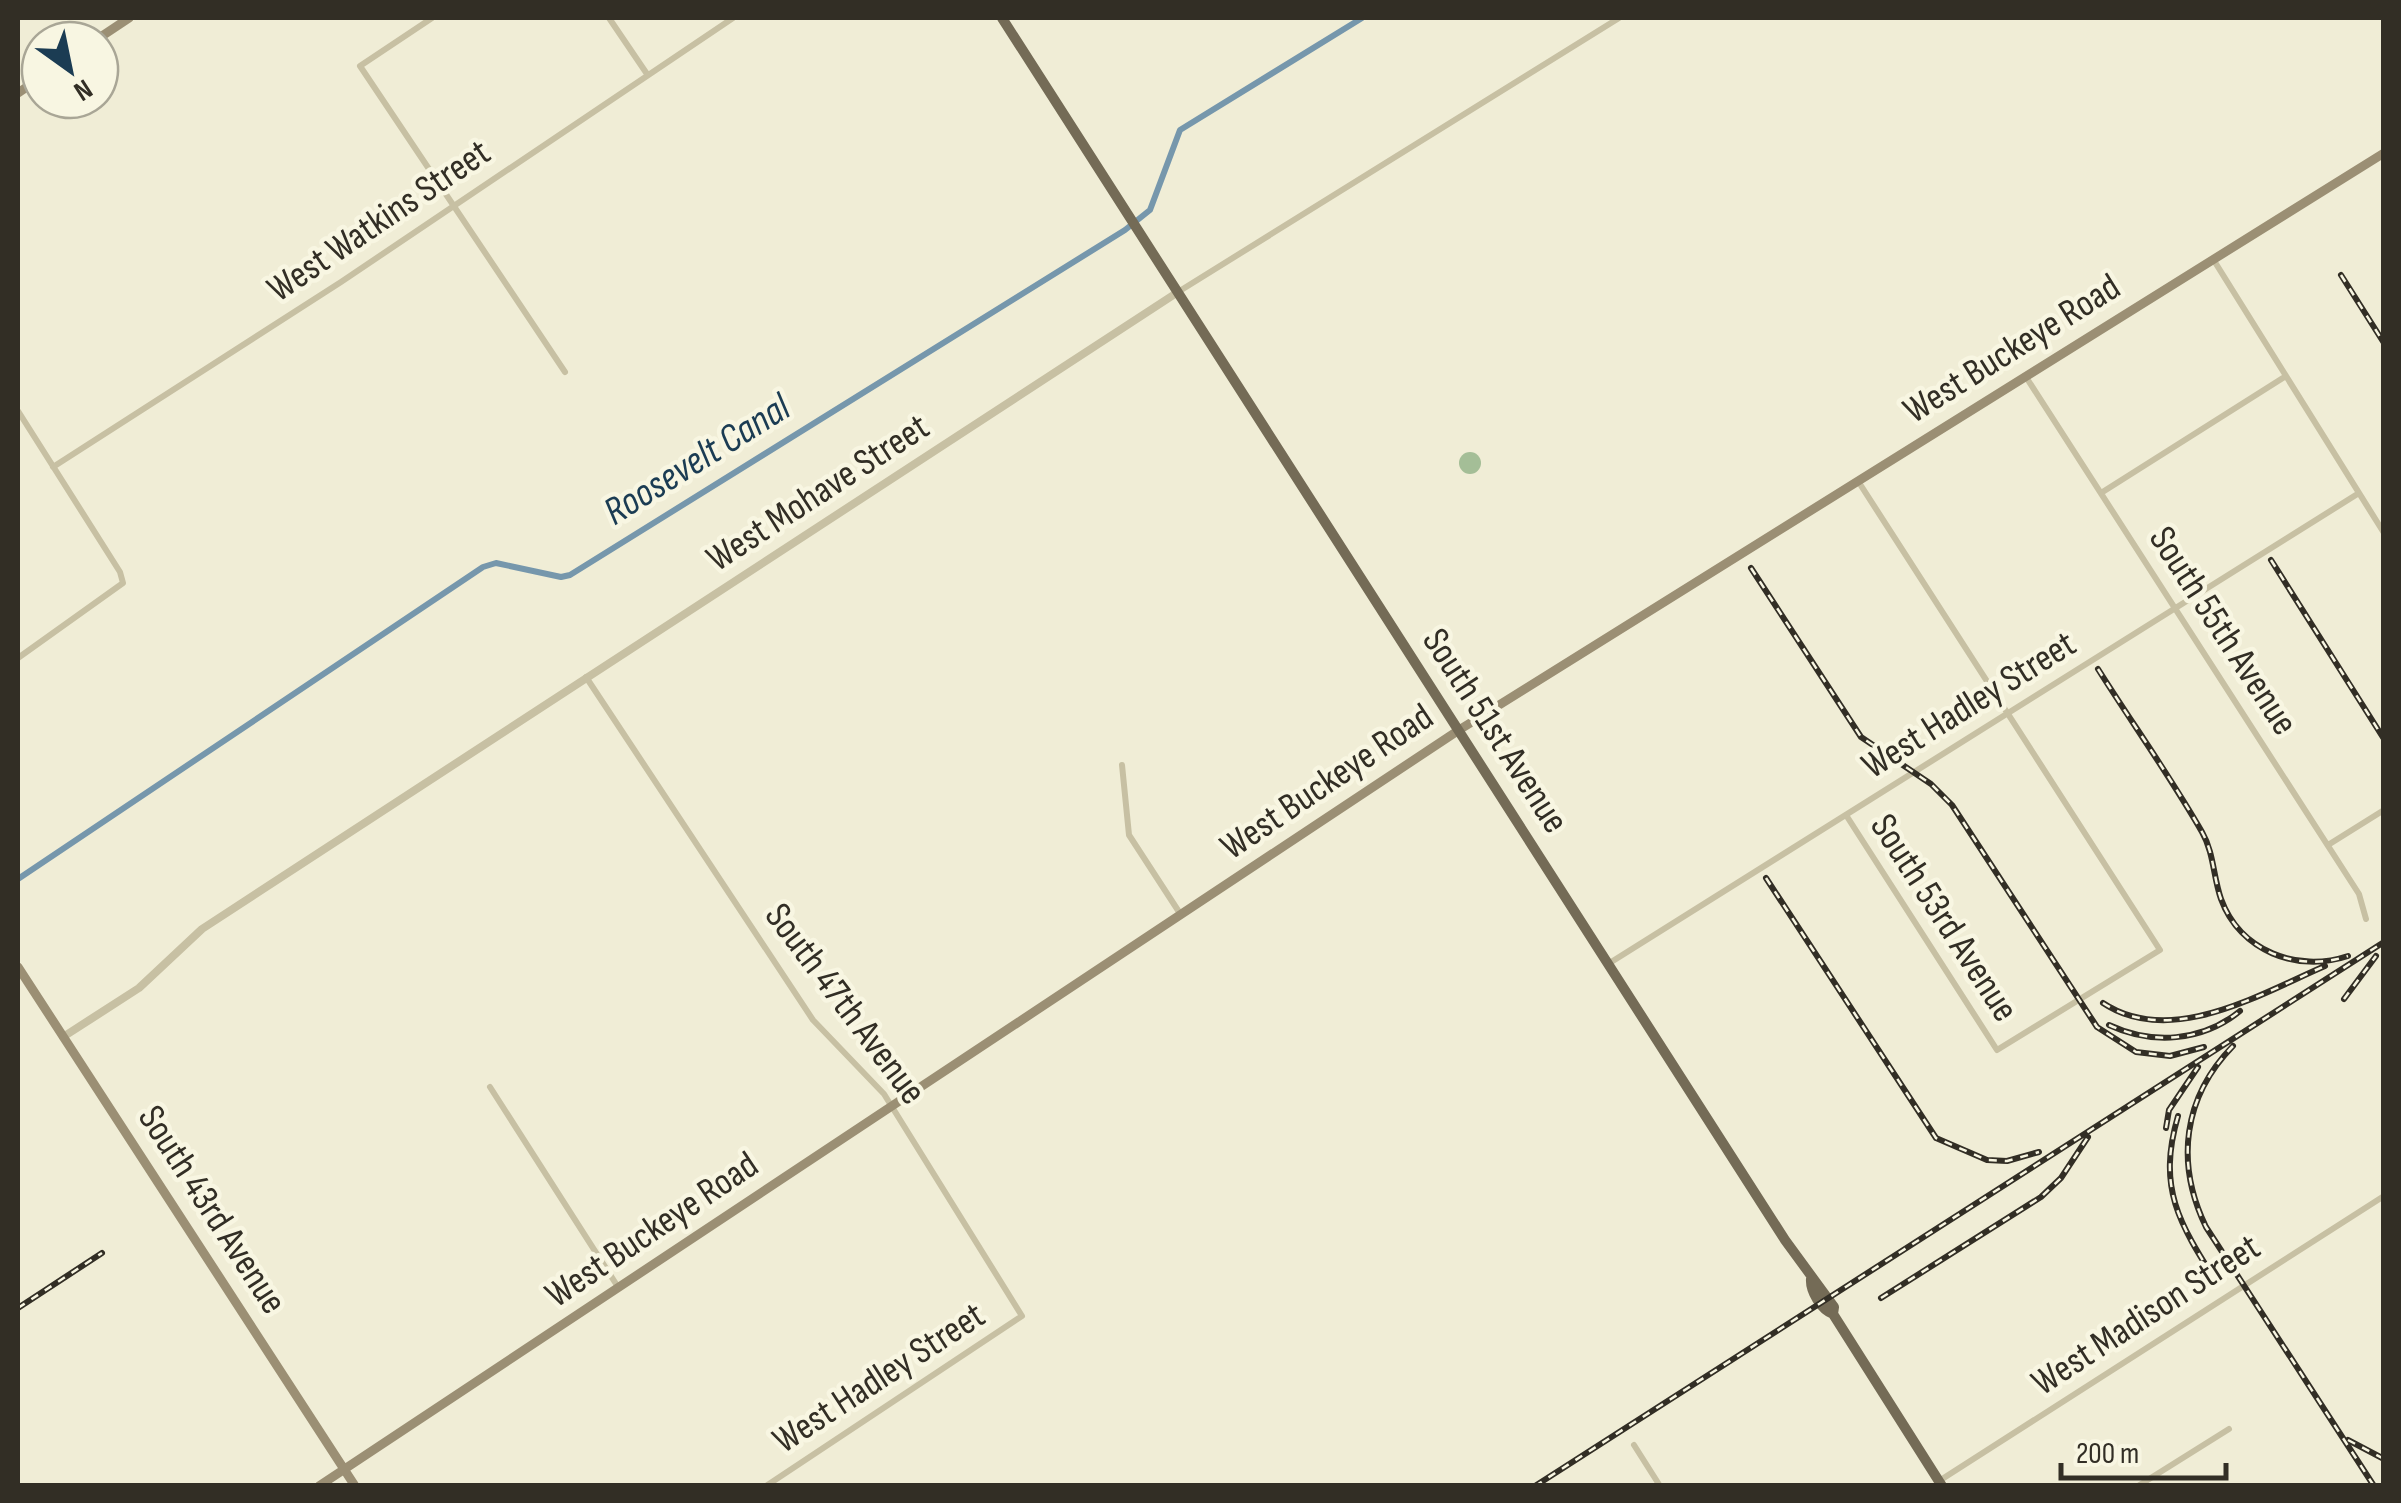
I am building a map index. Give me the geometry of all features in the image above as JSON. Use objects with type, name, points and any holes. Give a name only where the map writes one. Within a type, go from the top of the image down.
[{"type":"main road","name":"South 51st Avenue","points":[[1002,18],[1811,1279],[1834,1307],[1833,1314],[1941,1483]]},
{"type":"main road","name":"West Buckeye Road","points":[[319,1486],[1459,730],[2384,153]]},
{"type":"main road","name":"South 43rd Avenue","points":[[18,967],[355,1486]]},
{"type":"street","points":[[432,18],[360,66],[566,372]]},
{"type":"street","points":[[609,18],[647,74]]},
{"type":"street","name":"West Watkins Street","points":[[53,467],[733,18]]},
{"type":"street","name":"West Mohave Street","points":[[63,1037],[140,988],[202,929],[586,677],[1178,292],[1619,18]]},
{"type":"street","points":[[2213,259],[2384,533]]},
{"type":"street","points":[[2101,493],[2286,376]]},
{"type":"street","name":"South 55th Avenue","points":[[2026,377],[2328,845],[2358,894],[2366,918]]},
{"type":"street","points":[[18,411],[120,572],[123,583],[18,658]]},
{"type":"street","points":[[1858,481],[2007,714]]},
{"type":"street","name":"West Hadley Street","points":[[1608,964],[2359,493]]},
{"type":"street","name":"South 47th Avenue","points":[[586,677],[813,1020],[865,1070],[892,1107],[1022,1316]]},
{"type":"street","name":"South 53rd Avenue","points":[[1846,815],[1997,1050],[2160,950],[2007,714]]},
{"type":"street","points":[[1122,765],[1129,835],[1181,915]]},
{"type":"street","points":[[2328,845],[2384,810]]},
{"type":"street","points":[[490,1087],[618,1287]]},
{"type":"street","name":"West Madison Street","points":[[1941,1483],[2384,1196]]},
{"type":"street","name":"West Hadley Street","points":[[766,1486],[1022,1316]]},
{"type":"street","points":[[2138,1486],[2229,1429]]},
{"type":"street","points":[[1634,1445],[1660,1486]]},
{"type":"green space","points":[[1470,452],[1478,455],[1478,471],[1470,474],[1462,471],[1459,463],[1462,455]]},
{"type":"waterway","name":"Roosevelt Canal","points":[[18,879],[483,567],[496,563],[561,577],[570,575],[1125,230],[1150,210],[1180,130],[1362,18]]},
{"type":"railway","points":[[2341,275],[2384,343]]},
{"type":"railway","points":[[2271,560],[2384,739]]},
{"type":"railway","points":[[1751,568],[1861,737],[1931,784],[1952,805],[2097,1027],[2136,1052],[2170,1056],[2204,1047]]},
{"type":"railway","points":[[2098,669],[2202,832],[2221,899],[2242,932],[2256,944],[2290,959],[2329,961],[2348,956]]},
{"type":"railway","points":[[1766,878],[1936,1138],[1987,1160],[2007,1161],[2039,1152]]},
{"type":"railway","points":[[1535,1486],[2384,942]]},
{"type":"railway","points":[[2344,999],[2376,956]]},
{"type":"railway","points":[[2103,1003],[2129,1015],[2157,1020],[2186,1018],[2244,1002],[2325,966]]},
{"type":"railway","points":[[2109,1025],[2142,1036],[2176,1037],[2210,1029],[2240,1011]]},
{"type":"railway","points":[[2233,1046],[2216,1066],[2194,1109],[2188,1155],[2196,1203],[2206,1227],[2374,1486]]},
{"type":"railway","points":[[2166,1128],[2169,1110],[2198,1067]]},
{"type":"railway","points":[[2178,1116],[2170,1164],[2175,1204],[2217,1283]]},
{"type":"railway","points":[[1881,1298],[2041,1197],[2061,1178],[2088,1137]]},
{"type":"railway","points":[[18,1308],[102,1253]]},
{"type":"railway","points":[[2348,1440],[2384,1459]]}]
